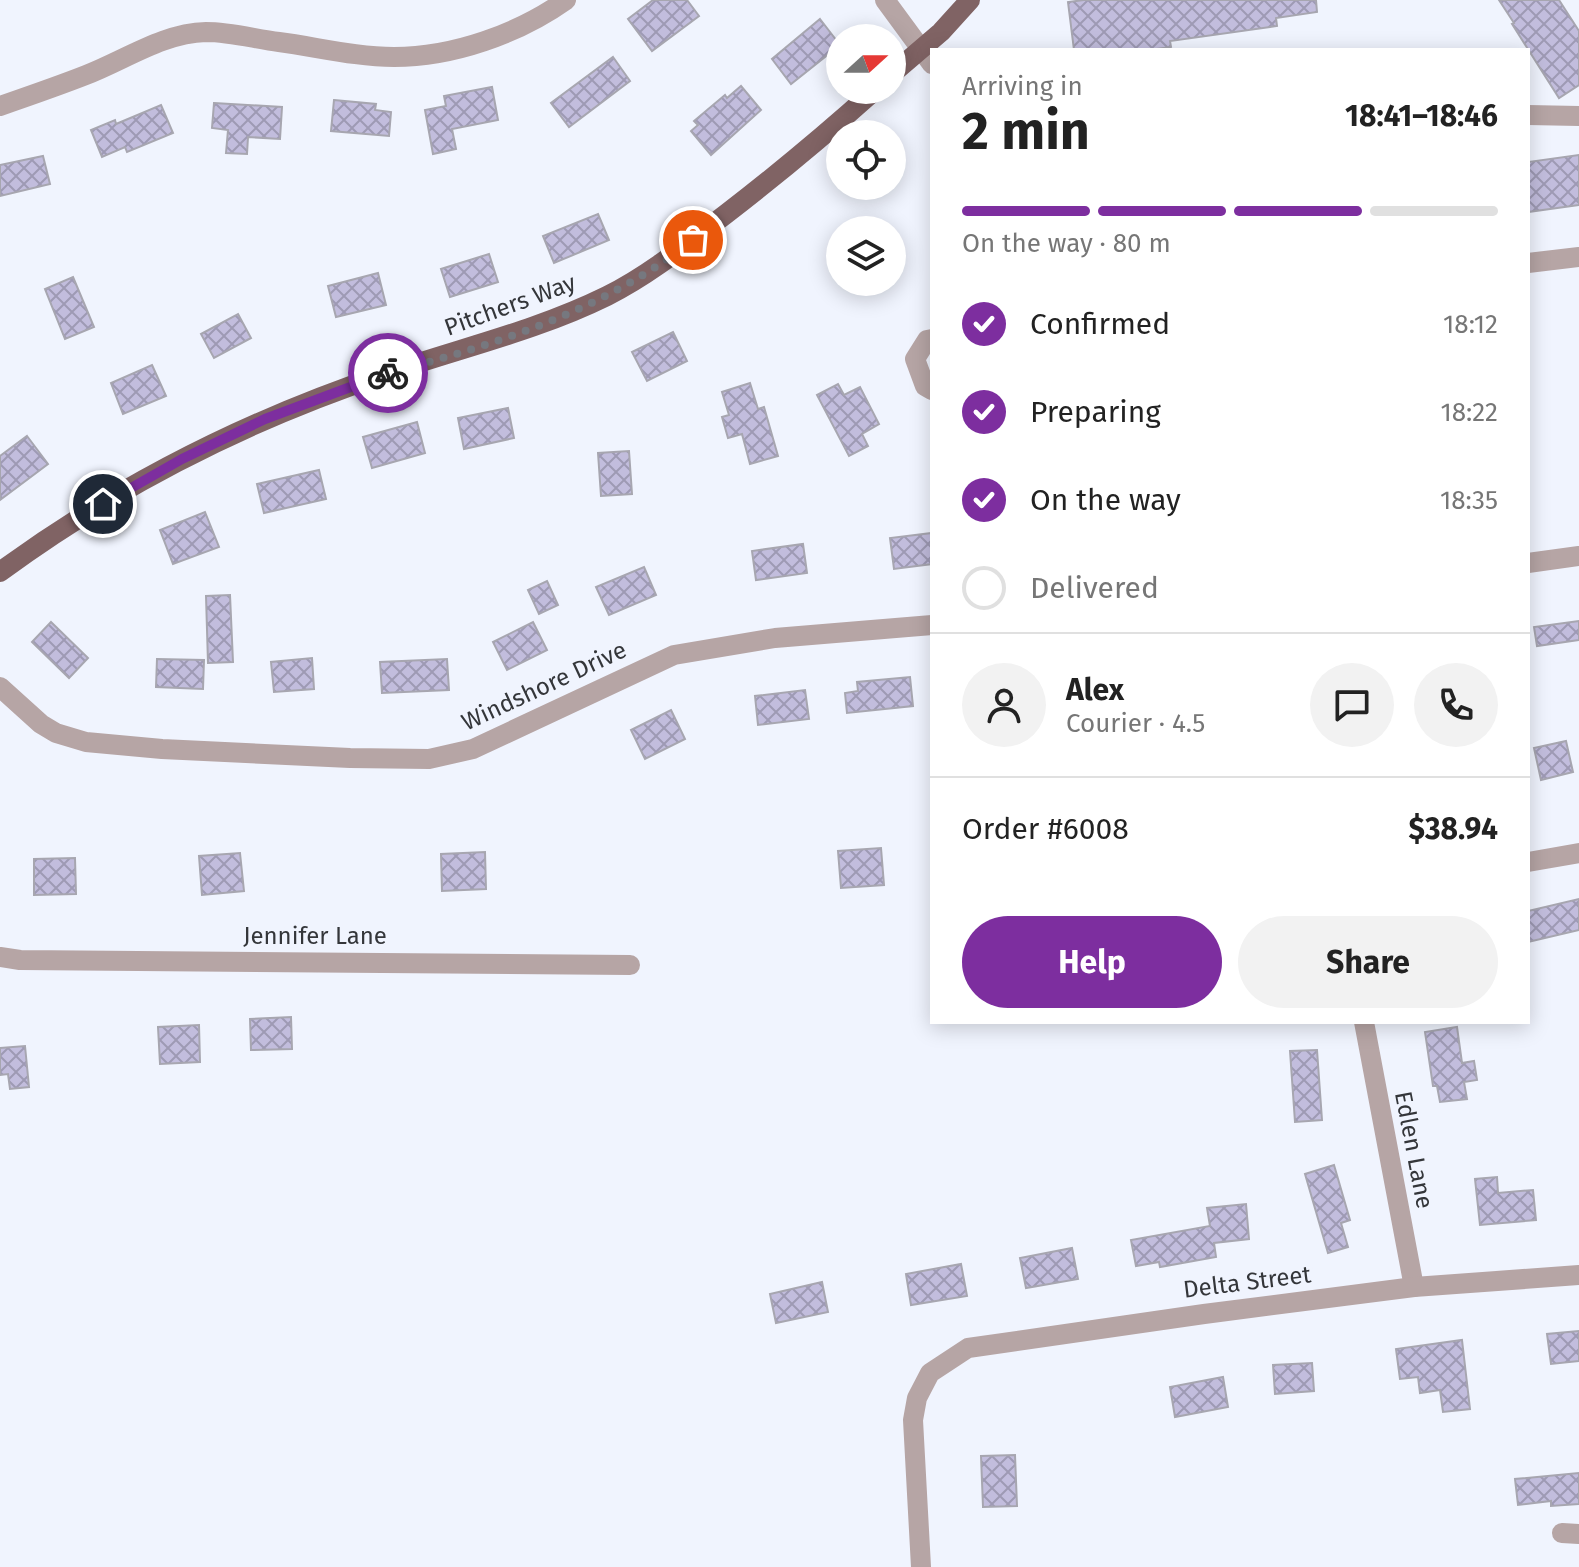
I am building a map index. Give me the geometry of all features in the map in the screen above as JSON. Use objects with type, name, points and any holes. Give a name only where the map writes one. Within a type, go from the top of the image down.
[{"type":"main road","points":[[931,48],[970,0]]},
{"type":"main road","points":[[906,67],[926,56]]},
{"type":"main road","name":"Pitchers Way","points":[[0,572],[87,513],[182,459],[265,419],[388,372],[550,321],[611,294],[658,266],[765,186],[859,104]]},
{"type":"street","points":[[0,106],[88,74],[143,49],[191,35],[223,34],[371,56],[416,56],[465,46],[520,27],[566,0]]},
{"type":"street","points":[[885,0],[926,56]]},
{"type":"street","points":[[1530,115],[1579,116]]},
{"type":"street","points":[[1530,263],[1579,257]]},
{"type":"street","points":[[930,339],[915,359],[925,386],[930,389]]},
{"type":"street","points":[[1530,563],[1579,556]]},
{"type":"street","name":"Windshore Drive","points":[[0,687],[41,724],[56,733],[86,742],[178,750],[429,759],[473,749],[674,655],[775,638],[930,625]]},
{"type":"street","points":[[1530,862],[1579,853]]},
{"type":"street","name":"Jennifer Lane","points":[[0,957],[20,960],[630,965]]},
{"type":"street","name":"Edlen Lane","points":[[1364,1024],[1414,1287]]},
{"type":"street","name":"Delta Street","points":[[921,1567],[913,1420],[917,1398],[930,1373],[968,1348],[1414,1287],[1579,1275]]},
{"type":"building","points":[[653,0],[687,0],[699,16],[652,51],[628,19]]},
{"type":"building","points":[[1316,0],[1317,12],[1276,18],[1277,26],[1170,41],[1171,47],[1074,48],[1068,2]]},
{"type":"building","points":[[1499,0],[1559,0],[1579,31],[1579,85],[1559,98]]},
{"type":"building","points":[[820,19],[826,27],[826,56],[791,84],[772,59]]},
{"type":"building","points":[[613,57],[630,81],[569,127],[551,103]]},
{"type":"building","points":[[741,86],[761,110],[711,155],[691,131],[698,125],[694,121]]},
{"type":"building","points":[[492,87],[498,120],[452,129],[456,149],[433,154],[425,110],[446,106],[444,96]]},
{"type":"building","points":[[334,100],[376,104],[375,110],[391,112],[389,136],[331,131]]},
{"type":"building","points":[[214,103],[282,107],[280,139],[248,137],[247,154],[226,153],[228,130],[212,128]]},
{"type":"building","points":[[161,105],[173,133],[127,152],[125,147],[102,157],[91,130],[115,120],[116,124]]},
{"type":"building","points":[[1579,155],[1579,205],[1530,212],[1530,162]]},
{"type":"building","points":[[43,156],[50,184],[0,196],[0,165]]},
{"type":"building","points":[[598,214],[609,240],[554,263],[543,236]]},
{"type":"building","points":[[489,254],[498,282],[450,297],[441,269]]},
{"type":"building","points":[[378,273],[386,305],[336,317],[328,286]]},
{"type":"building","points":[[73,277],[94,327],[65,339],[45,289]]},
{"type":"building","points":[[238,314],[251,338],[214,358],[201,334]]},
{"type":"building","points":[[673,332],[687,361],[647,381],[632,352]]},
{"type":"building","points":[[152,365],[166,396],[123,414],[111,383]]},
{"type":"building","points":[[750,383],[758,409],[764,407],[778,456],[750,464],[742,434],[728,438],[722,417],[729,415],[722,392]]},
{"type":"building","points":[[838,384],[844,395],[860,387],[879,424],[862,434],[868,446],[849,456],[817,395]]},
{"type":"building","points":[[508,408],[514,438],[464,449],[458,418]]},
{"type":"building","points":[[417,422],[425,453],[372,468],[363,437]]},
{"type":"building","points":[[27,436],[48,464],[0,500],[0,456]]},
{"type":"building","points":[[629,451],[632,494],[601,496],[598,453]]},
{"type":"building","points":[[319,470],[326,499],[264,513],[257,484]]},
{"type":"building","points":[[205,512],[219,547],[173,564],[160,530]]},
{"type":"building","points":[[930,533],[930,564],[894,569],[890,538]]},
{"type":"building","points":[[803,544],[807,573],[756,580],[752,551]]},
{"type":"building","points":[[644,567],[656,595],[609,615],[596,587]]},
{"type":"building","points":[[547,581],[558,605],[539,614],[528,590]]},
{"type":"building","points":[[230,595],[233,662],[208,663],[206,596]]},
{"type":"building","points":[[1579,621],[1579,640],[1537,646],[1534,627]]},
{"type":"building","points":[[51,622],[88,658],[69,678],[32,642]]},
{"type":"building","points":[[533,622],[547,650],[507,670],[493,642]]},
{"type":"building","points":[[312,658],[314,689],[274,692],[271,662]]},
{"type":"building","points":[[157,659],[204,660],[203,689],[156,687]]},
{"type":"building","points":[[447,659],[449,690],[382,693],[380,662]]},
{"type":"building","points":[[910,677],[913,706],[847,713],[845,693],[858,691],[857,682]]},
{"type":"building","points":[[805,690],[809,719],[758,725],[755,696]]},
{"type":"building","points":[[671,710],[685,739],[645,759],[631,730]]},
{"type":"building","points":[[1566,741],[1573,772],[1541,780],[1534,748]]},
{"type":"building","points":[[881,848],[884,885],[841,888],[838,851]]},
{"type":"building","points":[[485,852],[486,889],[442,891],[441,854]]},
{"type":"building","points":[[240,853],[244,891],[202,895],[199,856]]},
{"type":"building","points":[[75,858],[76,894],[34,895],[34,859]]},
{"type":"building","points":[[1579,899],[1579,930],[1530,942],[1530,911]]},
{"type":"building","points":[[291,1017],[292,1049],[251,1050],[250,1019]]},
{"type":"building","points":[[199,1025],[200,1062],[160,1064],[158,1027]]},
{"type":"building","points":[[1457,1027],[1462,1063],[1474,1061],[1477,1080],[1464,1082],[1467,1099],[1440,1102],[1437,1086],[1433,1086],[1425,1032]]},
{"type":"building","points":[[25,1046],[29,1087],[10,1089],[8,1074],[0,1075],[0,1048]]},
{"type":"building","points":[[1317,1050],[1322,1120],[1295,1122],[1290,1051]]},
{"type":"building","points":[[1334,1165],[1350,1220],[1341,1223],[1348,1247],[1328,1253],[1305,1174]]},
{"type":"building","points":[[1497,1177],[1498,1193],[1533,1190],[1536,1220],[1480,1225],[1475,1179]]},
{"type":"building","points":[[1246,1204],[1249,1239],[1214,1243],[1216,1257],[1160,1267],[1159,1262],[1136,1266],[1131,1240],[1210,1226],[1207,1208]]},
{"type":"building","points":[[1072,1248],[1078,1279],[1026,1288],[1020,1258]]},
{"type":"building","points":[[961,1264],[967,1296],[911,1305],[906,1274]]},
{"type":"building","points":[[822,1282],[828,1312],[776,1323],[770,1294]]},
{"type":"building","points":[[1579,1331],[1579,1361],[1551,1364],[1547,1334]]},
{"type":"building","points":[[1462,1340],[1470,1409],[1443,1412],[1440,1390],[1420,1393],[1418,1377],[1400,1379],[1396,1349]]},
{"type":"building","points":[[1312,1363],[1314,1391],[1275,1394],[1273,1365]]},
{"type":"building","points":[[1223,1377],[1228,1407],[1175,1417],[1170,1387]]},
{"type":"building","points":[[1015,1455],[1017,1506],[983,1507],[981,1456]]},
{"type":"building","points":[[1579,1473],[1579,1504],[1551,1506],[1551,1501],[1518,1505],[1515,1479]]},
{"type":"way so far","points":[[388,373],[526,330],[592,303],[658,266],[693,240]]},
{"type":"route","points":[[103,504],[182,459],[265,419],[388,373]]}]
